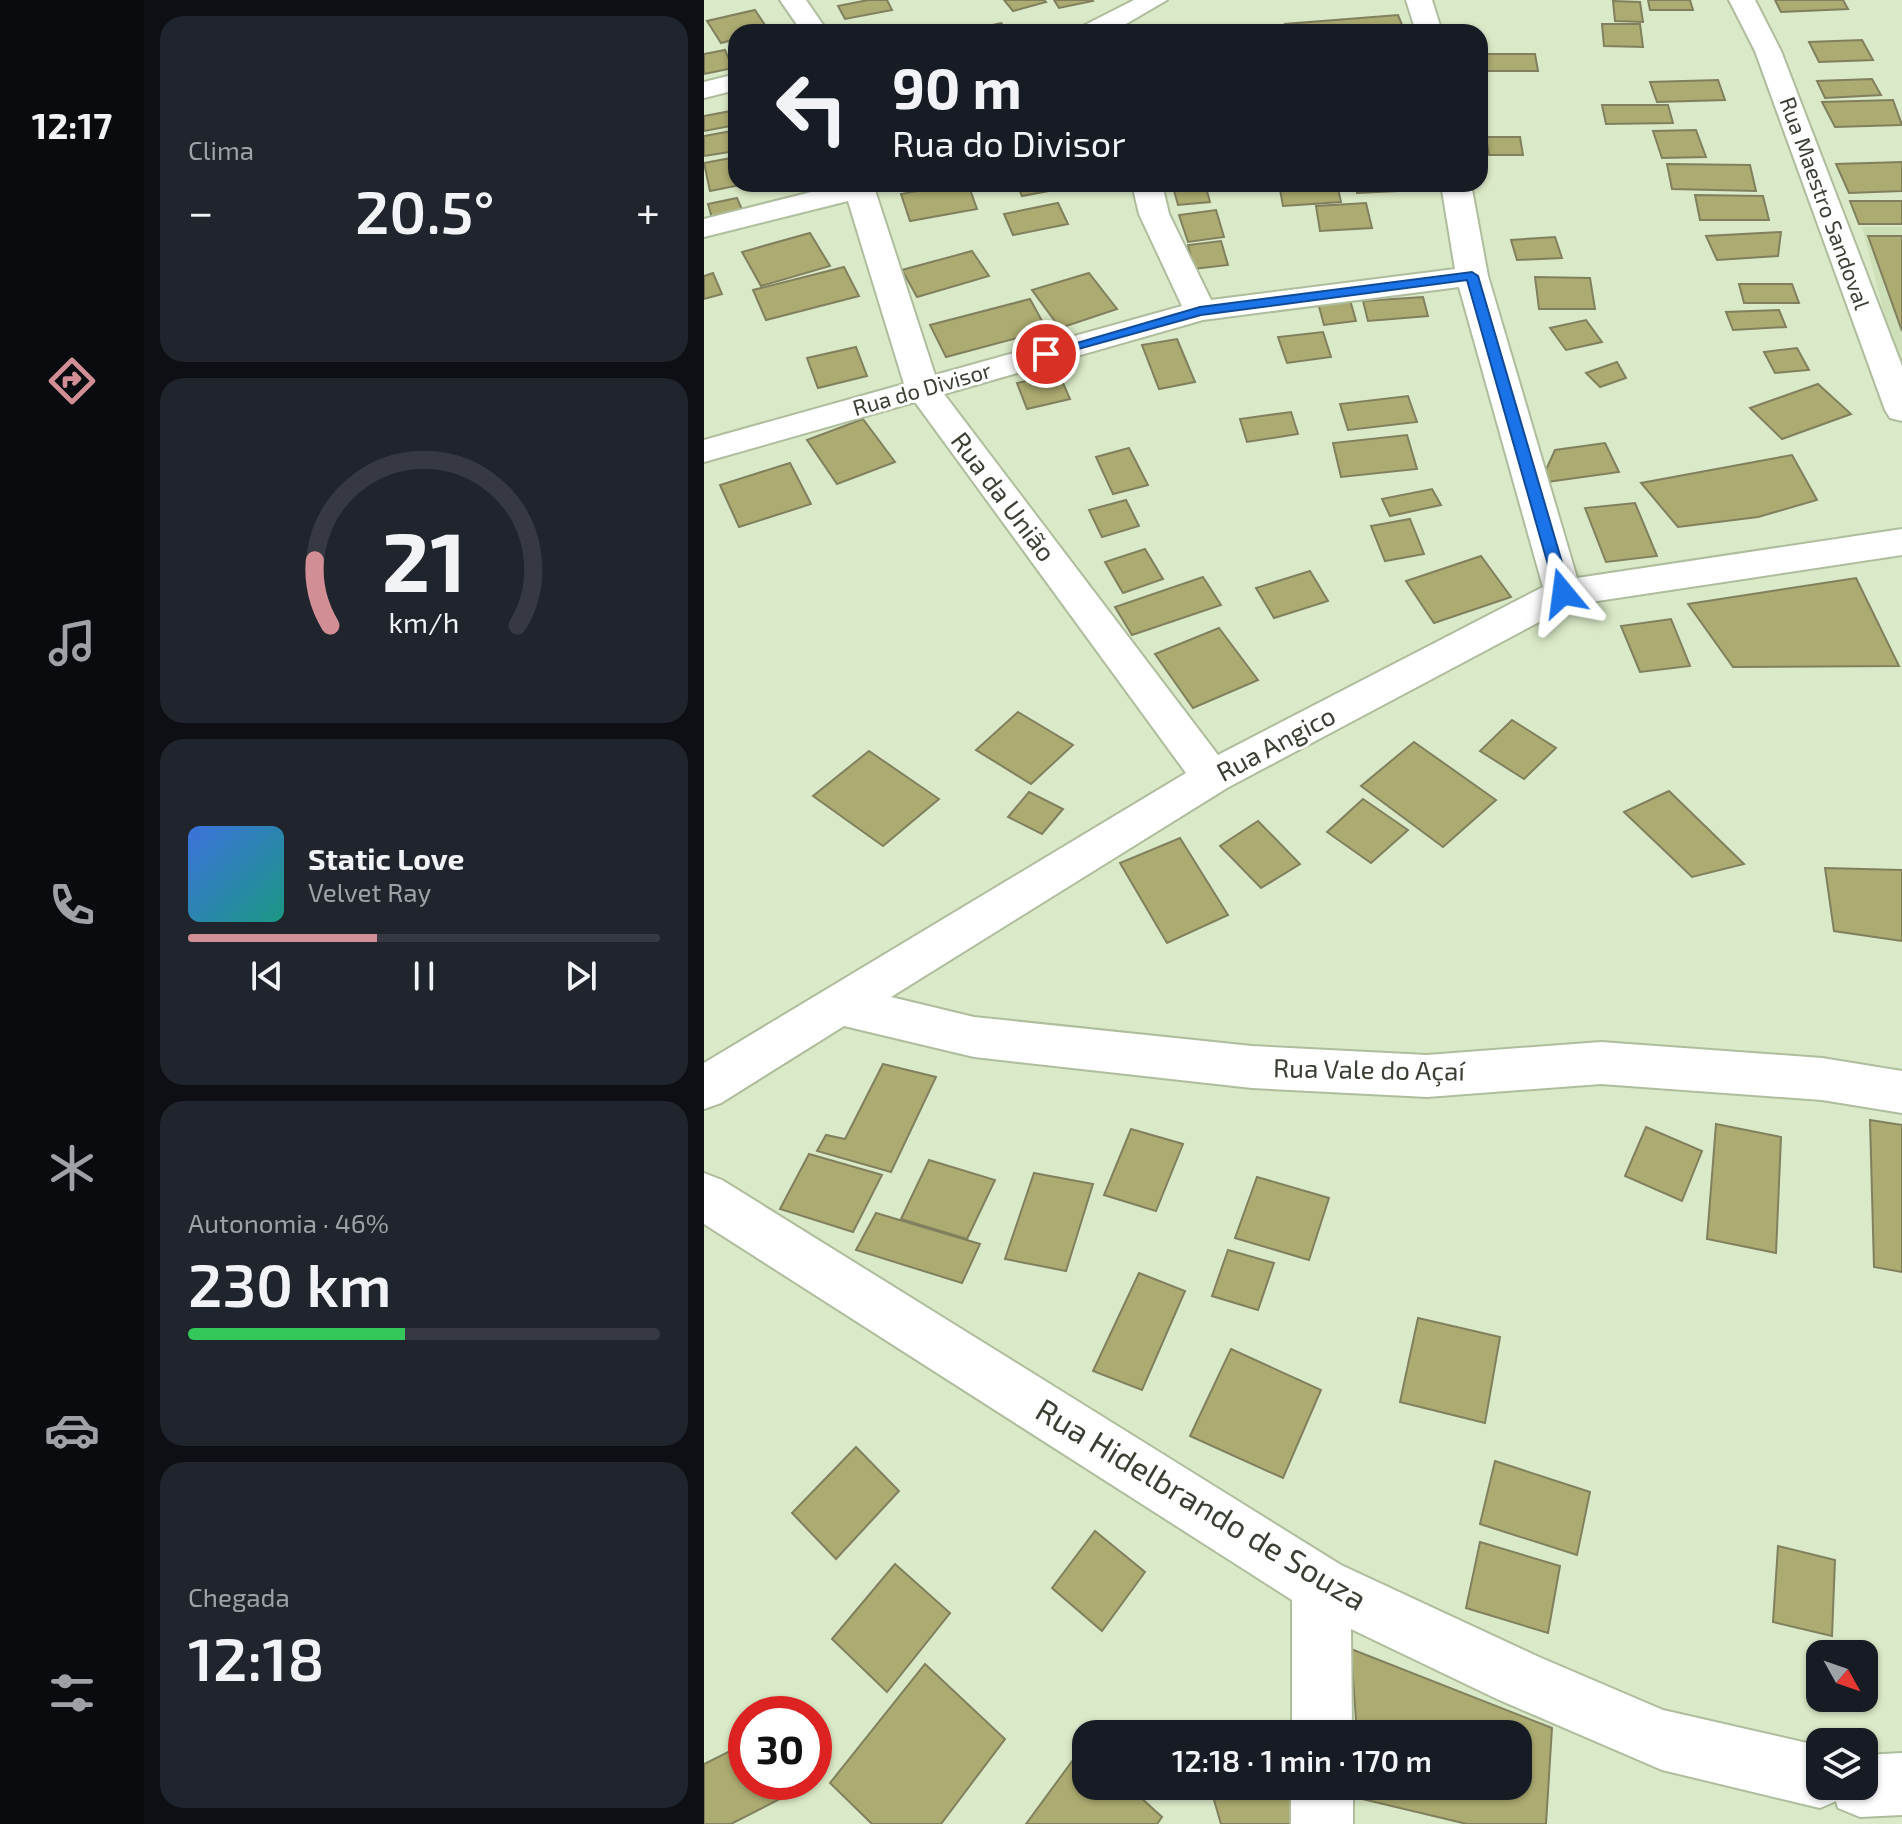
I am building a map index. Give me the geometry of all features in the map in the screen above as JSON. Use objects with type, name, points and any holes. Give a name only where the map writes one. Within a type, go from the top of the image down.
[{"type":"street","points":[[793,0],[810,24]]},
{"type":"street","points":[[1108,24],[1154,0]]},
{"type":"street","points":[[1419,0],[1426,24]]},
{"type":"street","name":"Rua Maestro Sandoval","points":[[1742,0],[1768,51],[1902,410]]},
{"type":"street","points":[[704,90],[728,84]]},
{"type":"street","points":[[704,228],[837,192]]},
{"type":"street","name":"Rua da União","points":[[861,192],[922,388],[1212,777]]},
{"type":"street","points":[[1149,192],[1154,214],[1200,311]]},
{"type":"street","points":[[1457,192],[1472,276],[1563,593]]},
{"type":"street","name":"Rua do Divisor","points":[[704,451],[1200,311],[1472,276]]},
{"type":"street","name":"Rua Angico","points":[[704,1088],[1212,777],[1563,593],[1902,542]]},
{"type":"street","name":"Rua Vale do Açaí","points":[[838,1005],[974,1037],[1252,1067],[1427,1076],[1601,1063],[1822,1079],[1902,1092]]},
{"type":"street","name":"Rua Hidelbrando de Souza","points":[[704,1196],[1321,1585],[1518,1678],[1662,1740],[1806,1774]]},
{"type":"street","points":[[1321,1585],[1322,1720]]},
{"type":"street","points":[[1878,1785],[1902,1784]]},
{"type":"street","points":[[1322,1800],[1322,1824]]},
{"type":"shaded area","points":[[1862,227],[1902,227],[1900,376]]},
{"type":"building","points":[[887,0],[892,10],[845,19],[838,6]]},
{"type":"building","points":[[1004,0],[1044,0],[1046,2],[1013,11]]},
{"type":"building","points":[[1054,0],[1092,0],[1093,1],[1059,8]]},
{"type":"building","points":[[1648,0],[1690,0],[1693,10],[1650,10]]},
{"type":"building","points":[[1775,0],[1843,0],[1848,9],[1781,12]]},
{"type":"building","points":[[1613,1],[1640,2],[1643,22],[1615,21]]},
{"type":"building","points":[[755,10],[764,24],[728,24],[728,41],[721,43],[707,21]]},
{"type":"building","points":[[1398,15],[1402,24],[1285,24]]},
{"type":"building","points":[[1602,24],[1640,24],[1643,47],[1604,46]]},
{"type":"building","points":[[1862,40],[1873,60],[1819,62],[1809,42]]},
{"type":"building","points":[[725,50],[728,69],[704,74],[704,54]]},
{"type":"building","points":[[1488,54],[1535,54],[1538,71],[1488,71]]},
{"type":"building","points":[[1872,79],[1881,95],[1825,98],[1817,81]]},
{"type":"building","points":[[1718,80],[1725,100],[1657,102],[1650,82]]},
{"type":"building","points":[[1893,100],[1902,125],[1835,127],[1822,102]]},
{"type":"building","points":[[1602,105],[1668,105],[1673,123],[1606,124]]},
{"type":"building","points":[[728,112],[728,126],[704,131],[704,116]]},
{"type":"building","points":[[1696,130],[1706,157],[1662,158],[1653,131]]},
{"type":"building","points":[[728,132],[728,152],[704,156],[704,136]]},
{"type":"building","points":[[1488,137],[1520,137],[1523,155],[1489,155]]},
{"type":"building","points":[[728,159],[728,187],[710,191],[704,163]]},
{"type":"building","points":[[1902,162],[1902,191],[1849,193],[1836,164]]},
{"type":"building","points":[[1667,164],[1750,165],[1756,191],[1672,189]]},
{"type":"building","points":[[971,192],[977,209],[910,221],[901,194]]},
{"type":"building","points":[[1020,192],[1043,192],[1022,196]]},
{"type":"building","points":[[1174,192],[1207,192],[1210,202],[1178,205]]},
{"type":"building","points":[[1280,192],[1339,192],[1341,202],[1283,206]]},
{"type":"building","points":[[1695,195],[1763,196],[1769,220],[1700,220]]},
{"type":"building","points":[[737,198],[743,212],[712,218],[708,204]]},
{"type":"building","points":[[1850,201],[1902,201],[1902,224],[1859,224]]},
{"type":"building","points":[[1058,203],[1068,224],[1013,235],[1004,214]]},
{"type":"building","points":[[1366,203],[1372,228],[1320,231],[1316,206]]},
{"type":"building","points":[[1216,210],[1224,237],[1188,242],[1179,215]]},
{"type":"building","points":[[1781,232],[1778,256],[1717,260],[1706,236]]},
{"type":"building","points":[[810,233],[830,266],[761,286],[742,252]]},
{"type":"building","points":[[1868,236],[1902,236],[1902,331]]},
{"type":"building","points":[[1555,237],[1562,258],[1517,260],[1511,240]]},
{"type":"building","points":[[1221,241],[1228,265],[1194,269],[1188,245]]},
{"type":"building","points":[[972,251],[989,276],[917,297],[902,270]]},
{"type":"building","points":[[844,267],[859,296],[766,320],[753,290]]},
{"type":"building","points":[[713,273],[722,294],[704,299],[704,276]]},
{"type":"building","points":[[1089,273],[1117,309],[1060,328],[1032,290]]},
{"type":"building","points":[[1535,277],[1590,278],[1595,309],[1539,309]]},
{"type":"building","points":[[1739,284],[1792,284],[1799,303],[1744,303]]},
{"type":"building","points":[[1423,297],[1428,316],[1368,321],[1363,301]]},
{"type":"building","points":[[1030,299],[1047,330],[946,357],[930,325]]},
{"type":"building","points":[[1350,300],[1356,321],[1324,325],[1318,303]]},
{"type":"building","points":[[1779,310],[1786,327],[1733,330],[1726,312]]},
{"type":"building","points":[[1586,320],[1602,342],[1566,350],[1550,328]]},
{"type":"building","points":[[1323,332],[1331,357],[1287,363],[1278,337]]},
{"type":"building","points":[[1177,339],[1195,382],[1159,389],[1142,345]]},
{"type":"building","points":[[856,347],[867,376],[818,388],[807,358]]},
{"type":"building","points":[[1797,348],[1809,370],[1775,373],[1764,352]]},
{"type":"building","points":[[1617,362],[1626,378],[1600,387],[1586,373]]},
{"type":"building","points":[[1059,374],[1070,399],[1027,409],[1017,383]]},
{"type":"building","points":[[1818,384],[1851,414],[1782,439],[1750,408]]},
{"type":"building","points":[[1408,396],[1417,422],[1348,430],[1340,404]]},
{"type":"building","points":[[1291,412],[1298,434],[1247,442],[1240,419]]},
{"type":"building","points":[[863,419],[895,462],[837,484],[807,440]]},
{"type":"building","points":[[1407,435],[1417,469],[1341,477],[1333,443]]},
{"type":"building","points":[[1605,443],[1619,472],[1540,483],[1555,450]]},
{"type":"building","points":[[1129,448],[1148,485],[1113,494],[1096,457]]},
{"type":"building","points":[[1792,455],[1817,500],[1758,517],[1678,527],[1641,483]]},
{"type":"building","points":[[790,463],[811,504],[739,527],[720,485]]},
{"type":"building","points":[[1432,489],[1441,505],[1390,516],[1382,499]]},
{"type":"building","points":[[1126,500],[1139,526],[1102,537],[1089,510]]},
{"type":"building","points":[[1635,503],[1657,556],[1606,562],[1585,508]]},
{"type":"building","points":[[1410,519],[1424,554],[1385,561],[1371,526]]},
{"type":"building","points":[[1145,549],[1163,579],[1123,593],[1105,562]]},
{"type":"building","points":[[1481,556],[1511,597],[1434,623],[1406,581]]},
{"type":"building","points":[[1310,571],[1328,601],[1274,618],[1256,588]]},
{"type":"building","points":[[1203,577],[1221,605],[1132,635],[1115,607]]},
{"type":"building","points":[[1856,578],[1899,666],[1733,667],[1688,604]]},
{"type":"building","points":[[1671,619],[1690,666],[1640,672],[1621,626]]},
{"type":"building","points":[[1219,628],[1258,680],[1193,708],[1155,654]]},
{"type":"building","points":[[1018,712],[1073,745],[1031,784],[976,750]]},
{"type":"building","points":[[1512,720],[1556,748],[1524,779],[1480,751]]},
{"type":"building","points":[[1414,742],[1496,800],[1443,847],[1361,786]]},
{"type":"building","points":[[869,751],[939,799],[883,846],[813,796]]},
{"type":"building","points":[[1669,791],[1744,864],[1692,877],[1624,812]]},
{"type":"building","points":[[1029,792],[1063,809],[1042,834],[1008,817]]},
{"type":"building","points":[[1363,799],[1408,830],[1371,863],[1327,832]]},
{"type":"building","points":[[1258,821],[1300,864],[1261,888],[1220,846]]},
{"type":"building","points":[[1180,838],[1228,915],[1167,943],[1120,863]]},
{"type":"building","points":[[1825,868],[1902,870],[1902,941],[1834,931]]},
{"type":"building","points":[[883,1064],[936,1077],[891,1172],[817,1151],[826,1135],[845,1139]]},
{"type":"building","points":[[1870,1120],[1902,1125],[1902,1272],[1874,1267]]},
{"type":"building","points":[[1716,1124],[1781,1137],[1776,1253],[1707,1239]]},
{"type":"building","points":[[1646,1127],[1702,1151],[1682,1201],[1625,1176]]},
{"type":"building","points":[[1131,1129],[1183,1144],[1156,1211],[1104,1195]]},
{"type":"building","points":[[809,1154],[882,1175],[853,1232],[780,1209]]},
{"type":"building","points":[[929,1160],[995,1180],[967,1239],[901,1219]]},
{"type":"building","points":[[1034,1173],[1093,1184],[1066,1271],[1005,1259]]},
{"type":"building","points":[[1257,1177],[1329,1198],[1309,1260],[1235,1238]]},
{"type":"building","points":[[876,1213],[980,1244],[962,1283],[856,1250]]},
{"type":"building","points":[[1228,1250],[1274,1263],[1258,1310],[1212,1296]]},
{"type":"building","points":[[1139,1273],[1185,1291],[1142,1390],[1093,1371]]},
{"type":"building","points":[[1418,1318],[1500,1337],[1485,1423],[1400,1402]]},
{"type":"building","points":[[1231,1349],[1321,1390],[1283,1478],[1190,1436]]},
{"type":"building","points":[[856,1447],[899,1491],[836,1559],[792,1513]]},
{"type":"building","points":[[1495,1461],[1590,1492],[1577,1555],[1480,1524]]},
{"type":"building","points":[[1095,1531],[1145,1572],[1102,1631],[1052,1588]]},
{"type":"building","points":[[1480,1542],[1560,1566],[1548,1633],[1466,1608]]},
{"type":"building","points":[[1778,1546],[1835,1560],[1832,1636],[1773,1622]]},
{"type":"building","points":[[895,1564],[950,1613],[887,1692],[832,1639]]},
{"type":"building","points":[[1351,1649],[1532,1720],[1356,1720]]},
{"type":"building","points":[[925,1664],[1005,1739],[941,1824],[872,1824],[832,1785],[832,1780]]},
{"type":"building","points":[[1532,1720],[1552,1728],[1546,1824],[1467,1824],[1366,1800],[1532,1800]]},
{"type":"building","points":[[728,1752],[728,1800],[778,1800],[731,1824],[704,1824],[704,1764]]},
{"type":"building","points":[[1072,1761],[1072,1800],[1143,1800],[1162,1817],[1157,1824],[1026,1824]]},
{"type":"building","points":[[1214,1800],[1302,1800],[1310,1824],[1221,1824]]},
{"type":"route","points":[[1046,354],[1200,311],[1472,276],[1563,593]]}]
